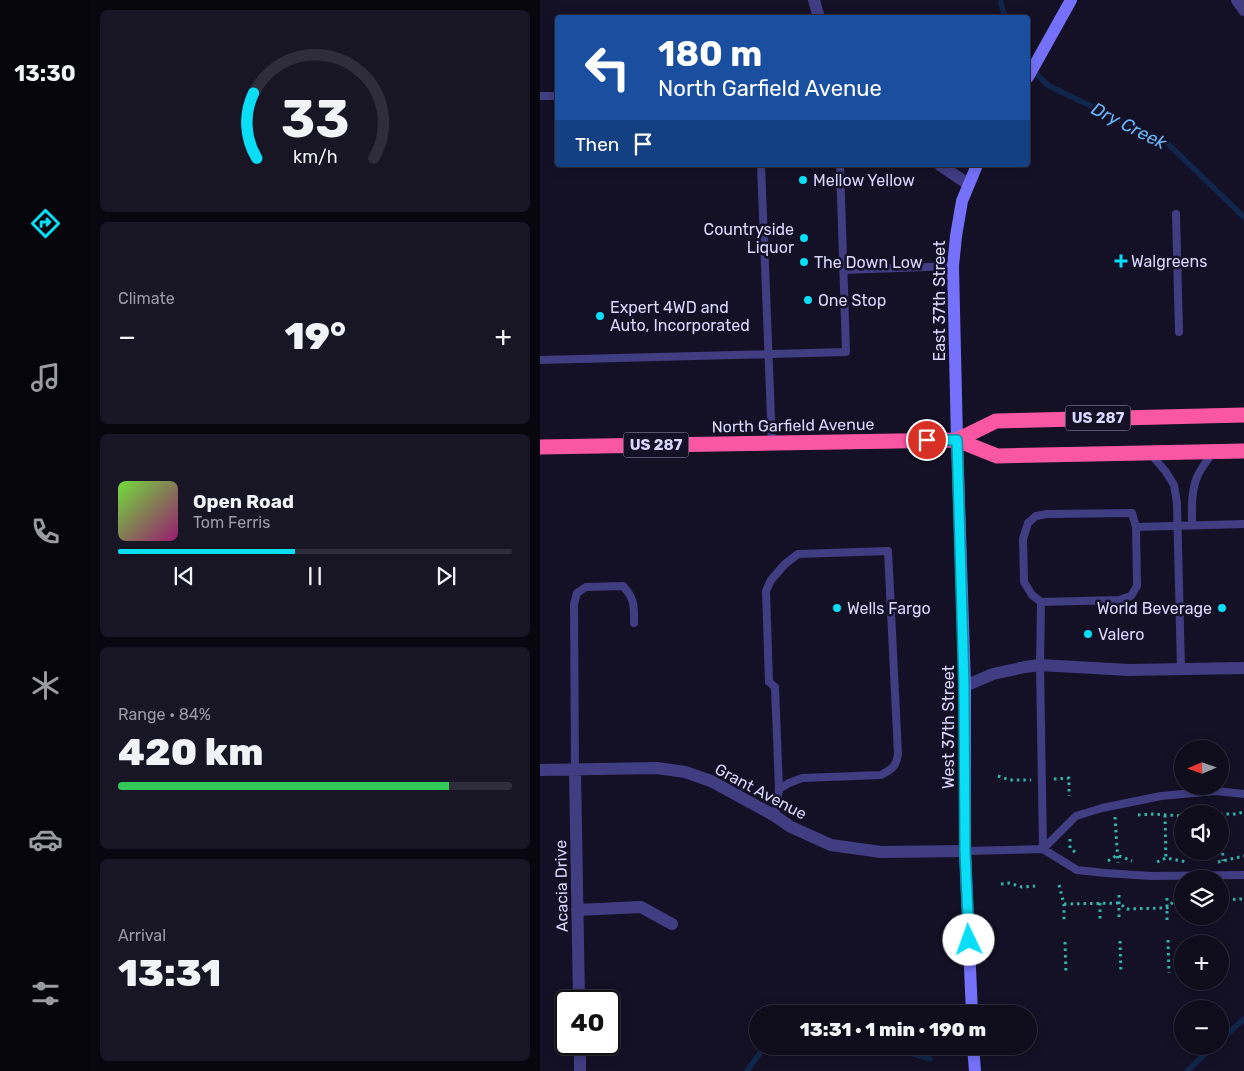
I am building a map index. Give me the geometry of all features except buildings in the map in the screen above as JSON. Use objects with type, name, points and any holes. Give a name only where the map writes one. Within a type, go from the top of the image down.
[{"type":"highway","name":"North Garfield Avenue","points":[[957,440],[996,421],[1244,415]]},
{"type":"highway","name":"North Garfield Avenue","points":[[540,447],[957,440],[997,456],[1244,451]]},
{"type":"street","points":[[814,0],[818,15]]},
{"type":"street","points":[[1030,74],[1071,0]]},
{"type":"street","points":[[1237,0],[1244,10]]},
{"type":"street","points":[[943,167],[968,184]]},
{"type":"street","name":"East 37th Street","points":[[957,440],[953,266],[962,202],[976,167]]},
{"type":"street","name":"West 37th Street","points":[[957,440],[964,686],[965,851],[972,1005]]},
{"type":"street","points":[[964,686],[993,674],[1040,665],[1129,670],[1244,668]]},
{"type":"street","name":"Grant Avenue","points":[[540,770],[657,768],[685,772],[711,781],[775,816],[791,827],[831,844],[881,852],[965,851]]},
{"type":"street","name":"Acacia Drive","points":[[575,770],[579,990]]},
{"type":"street","points":[[577,910],[641,907],[672,924]]},
{"type":"street","points":[[580,1055],[580,1071]]},
{"type":"street","points":[[974,1055],[975,1071]]},
{"type":"lane","points":[[540,96],[555,96]]},
{"type":"lane","points":[[761,167],[772,443]]},
{"type":"lane","points":[[540,360],[846,352],[840,167]]},
{"type":"lane","points":[[1176,214],[1179,332]]},
{"type":"lane","points":[[843,270],[953,266]]},
{"type":"lane","points":[[1192,525],[1192,501],[1196,480],[1213,452]]},
{"type":"lane","points":[[1150,453],[1174,485],[1177,503],[1182,669]]},
{"type":"lane","points":[[1132,513],[1136,527],[1137,586],[1130,596],[1119,600],[1041,602],[1032,595],[1024,582],[1023,539],[1028,524],[1036,516],[1047,514],[1132,513]]},
{"type":"lane","points":[[1136,527],[1244,524]]},
{"type":"lane","points":[[775,816],[778,789],[775,687],[769,682],[766,591],[771,580],[784,564],[798,554],[888,551],[898,754],[896,764],[882,775],[802,778],[778,789]]},
{"type":"lane","points":[[575,770],[574,604],[577,593],[586,587],[623,586],[631,594],[634,606],[634,623]]},
{"type":"lane","points":[[1041,602],[1042,849]]},
{"type":"lane","points":[[1042,849],[1076,816],[1102,808],[1161,796],[1198,792],[1216,791],[1244,794]]},
{"type":"lane","points":[[965,851],[1042,849],[1078,870],[1151,876],[1244,875]]},
{"type":"path","points":[[998,776],[1010,780],[1031,780]]},
{"type":"path","points":[[1054,779],[1068,778],[1069,796]]},
{"type":"path","points":[[1229,814],[1244,812]]},
{"type":"path","points":[[1134,815],[1174,816]]},
{"type":"path","points":[[1165,815],[1166,861]]},
{"type":"path","points":[[1107,819],[1124,816]]},
{"type":"path","points":[[1115,818],[1118,863]]},
{"type":"path","points":[[1071,837],[1070,848],[1079,856]]},
{"type":"path","points":[[1117,855],[1129,859],[1136,864]]},
{"type":"path","points":[[1103,864],[1117,855]]},
{"type":"path","points":[[1216,862],[1244,856]]},
{"type":"path","points":[[1154,864],[1166,861],[1194,863]]},
{"type":"path","points":[[1001,884],[1009,883],[1022,887],[1035,886]]},
{"type":"path","points":[[1059,885],[1064,904],[1064,922]]},
{"type":"path","points":[[1119,895],[1120,921]]},
{"type":"path","points":[[1167,895],[1167,920]]},
{"type":"path","points":[[1229,900],[1242,899]]},
{"type":"path","points":[[1064,904],[1119,903],[1127,909],[1167,908],[1174,901]]},
{"type":"path","points":[[1100,903],[1100,922]]},
{"type":"path","points":[[1168,940],[1169,972]]},
{"type":"path","points":[[1120,941],[1121,973]]},
{"type":"path","points":[[1065,942],[1066,974]]},
{"type":"waterway","name":"Dry Creek","points":[[1001,0],[1005,15]]},
{"type":"waterway","name":"Dry Creek","points":[[1031,69],[1049,86],[1166,142],[1244,217]]},
{"type":"waterway","name":"Dry Creek","points":[[1229,1033],[1244,1019]]},
{"type":"waterway","name":"Dry Creek","points":[[747,1071],[759,1055]]},
{"type":"waterway","name":"Dry Creek","points":[[917,1055],[930,1059]]},
{"type":"waterway","name":"Dry Creek","points":[[1187,1071],[1204,1055]]},
{"type":"place","name":"Mellow Yellow","points":[[803,180]]},
{"type":"place","name":"Countryside Liquor","points":[[804,238]]},
{"type":"place","name":"Walgreens","points":[[1121,261]]},
{"type":"place","name":"The Down Low","points":[[804,262]]},
{"type":"place","name":"One Stop","points":[[808,300]]},
{"type":"place","name":"Expert 4WD and Auto, Incorporated","points":[[600,316]]},
{"type":"place","name":"Wells Fargo","points":[[837,608]]},
{"type":"place","name":"World Beverage","points":[[1222,608]]},
{"type":"place","name":"Valero","points":[[1088,634]]},
{"type":"route","points":[[927,440],[957,440],[964,686],[965,851],[969,940]]}]
